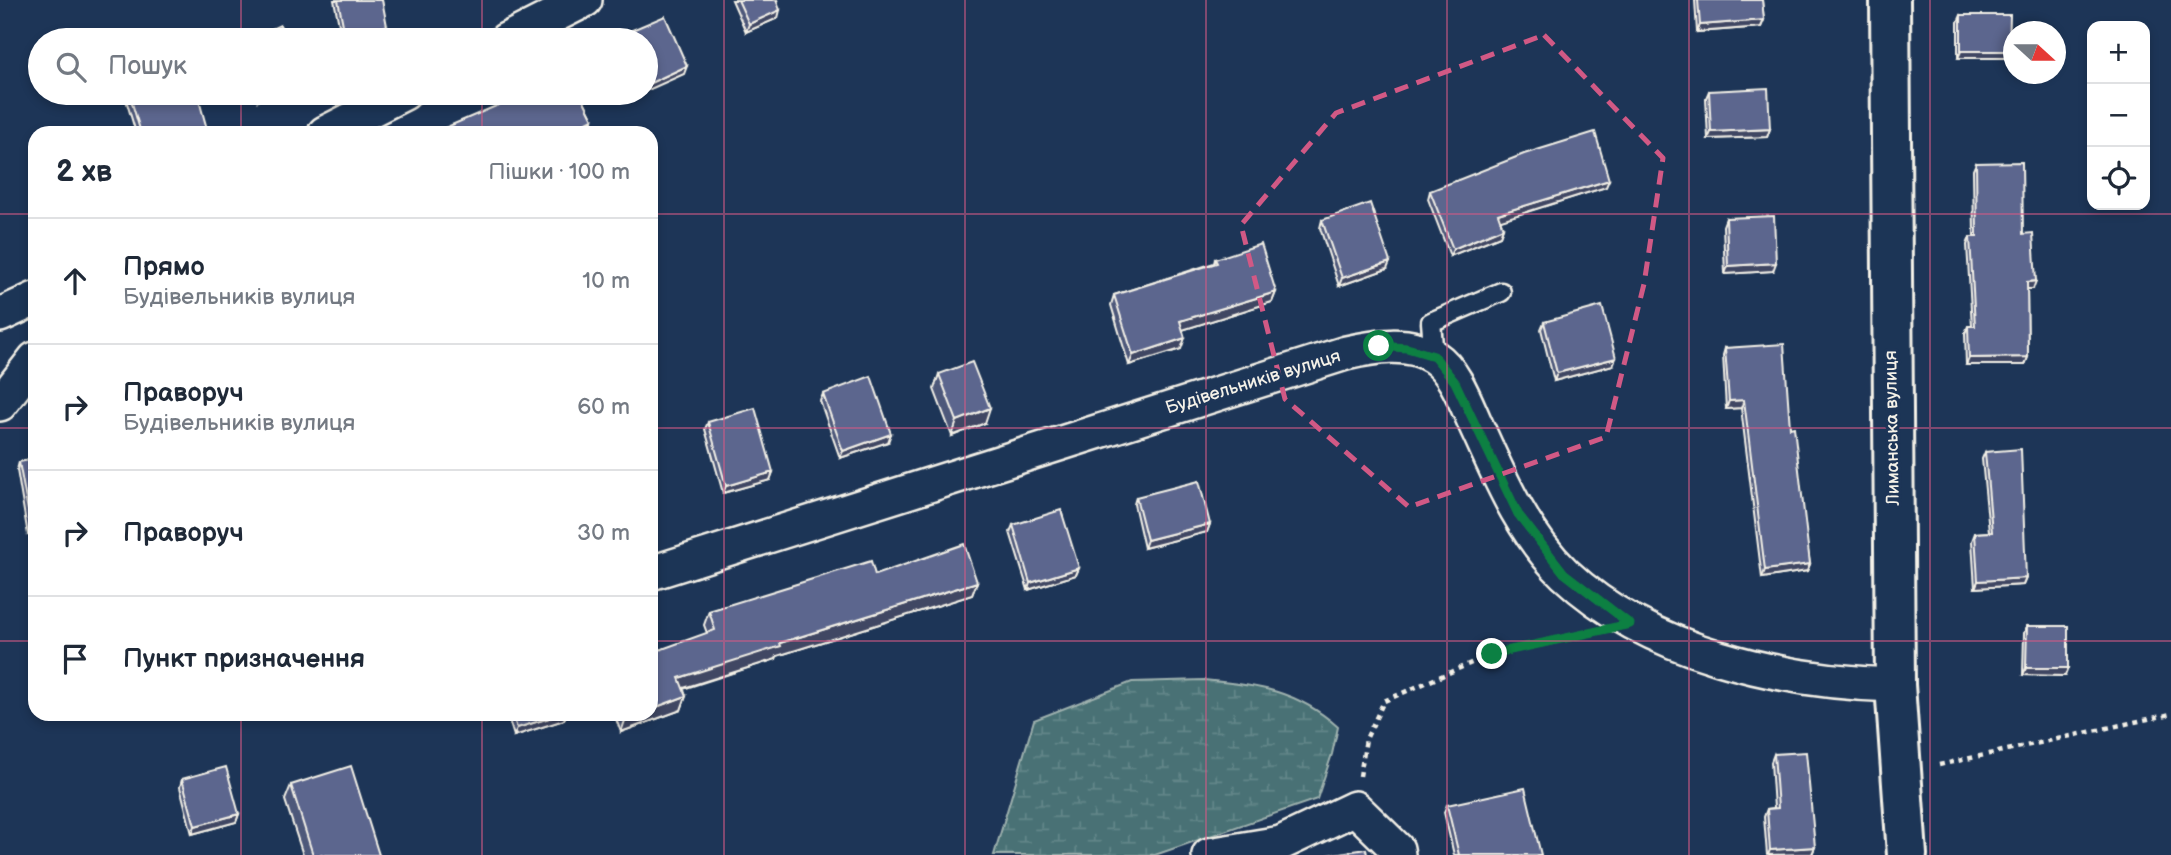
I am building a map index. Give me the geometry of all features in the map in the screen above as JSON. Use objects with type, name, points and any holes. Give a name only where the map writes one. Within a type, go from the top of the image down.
[{"type":"street","points":[[530,28],[585,0]]},
{"type":"street","name":"Лиманська вулиця","points":[[1890,0],[1895,685],[1907,855]]},
{"type":"street","points":[[339,126],[380,105]]},
{"type":"street","points":[[0,315],[28,302]]},
{"type":"street","name":"Будівельників вулиця","points":[[658,571],[1346,353],[1379,346],[1407,348],[1434,356]]},
{"type":"street","points":[[1434,356],[1455,382],[1518,514],[1564,573],[1630,624],[1753,669],[1840,684],[1895,685]]},
{"type":"street","points":[[0,404],[28,368]]},
{"type":"street","points":[[1209,855],[1281,843],[1355,808],[1397,849],[1398,855]]},
{"type":"lane","points":[[1434,356],[1431,322],[1501,292]]},
{"type":"path","points":[[1355,808],[1366,739],[1384,701],[1492,654],[1630,624]]},
{"type":"path","points":[[1902,773],[2171,714]]},
{"type":"highlighted area","points":[[1544,35],[1663,158],[1644,284],[1606,437],[1409,507],[1285,399],[1241,225],[1336,113]]},
{"type":"green space","points":[[1204,680],[1259,687],[1292,697],[1338,727],[1317,799],[1155,855],[994,855],[1034,720],[1132,682]]},
{"type":"building","points":[[338,0],[382,0],[387,26],[344,28]]},
{"type":"building","points":[[738,0],[776,0],[780,10],[749,24]]},
{"type":"building","points":[[1698,0],[1762,0],[1764,20],[1700,25]]},
{"type":"building","points":[[1961,15],[2010,15],[2010,21],[2003,21],[2003,51],[1961,51]]},
{"type":"building","points":[[665,16],[687,66],[658,79],[658,28],[637,28]]},
{"type":"building","points":[[1768,88],[1770,129],[1711,132],[1709,91]]},
{"type":"building","points":[[133,105],[200,105],[206,126],[139,126]]},
{"type":"building","points":[[499,105],[586,105],[593,119],[578,126],[449,126]]},
{"type":"building","points":[[1595,132],[1609,180],[1498,214],[1503,228],[1453,249],[1430,191],[1524,154]]},
{"type":"building","points":[[2022,162],[2023,234],[2033,233],[2036,281],[2027,282],[2028,357],[1969,358],[1968,326],[1975,326],[1970,237],[1977,237],[1976,163]]},
{"type":"building","points":[[1370,203],[1390,262],[1342,278],[1322,220]]},
{"type":"building","points":[[1774,216],[1776,263],[1728,266],[1726,218]]},
{"type":"building","points":[[1261,244],[1276,292],[1180,321],[1185,338],[1133,355],[1114,295],[1217,263],[1215,259]]},
{"type":"building","points":[[1602,306],[1616,358],[1557,373],[1544,322]]},
{"type":"building","points":[[1784,344],[1790,428],[1794,427],[1810,564],[1765,570],[1744,400],[1729,401],[1725,348]]},
{"type":"building","points":[[972,362],[990,408],[957,421],[939,374]]},
{"type":"building","points":[[871,376],[891,434],[843,451],[823,394]]},
{"type":"building","points":[[755,408],[773,472],[726,486],[708,422]]},
{"type":"building","points":[[2021,449],[2026,578],[1978,581],[1975,533],[1992,532],[1985,452]]},
{"type":"building","points":[[28,460],[28,511],[19,462]]},
{"type":"building","points":[[1199,481],[1210,524],[1147,540],[1136,497]]},
{"type":"building","points":[[1061,510],[1079,568],[1030,583],[1013,525]]},
{"type":"building","points":[[964,544],[977,582],[780,643],[781,646],[679,678],[686,696],[658,706],[658,650],[715,630],[709,611],[871,561],[875,575]]},
{"type":"building","points":[[2027,626],[2068,626],[2068,668],[2026,668]]},
{"type":"building","points":[[514,721],[540,721],[517,728]]},
{"type":"building","points":[[1806,752],[1815,847],[1770,850],[1767,809],[1778,808],[1774,754]]},
{"type":"building","points":[[351,766],[379,855],[313,855],[291,785]]},
{"type":"building","points":[[226,767],[239,814],[195,826],[182,779]]},
{"type":"building","points":[[1525,788],[1541,855],[1459,855],[1447,805]]},
{"type":"building","points":[[1366,849],[1367,855],[1327,855]]},
{"type":"route","points":[[1379,346],[1407,348],[1434,356],[1455,382],[1518,514],[1564,573],[1630,624],[1492,654]]}]
